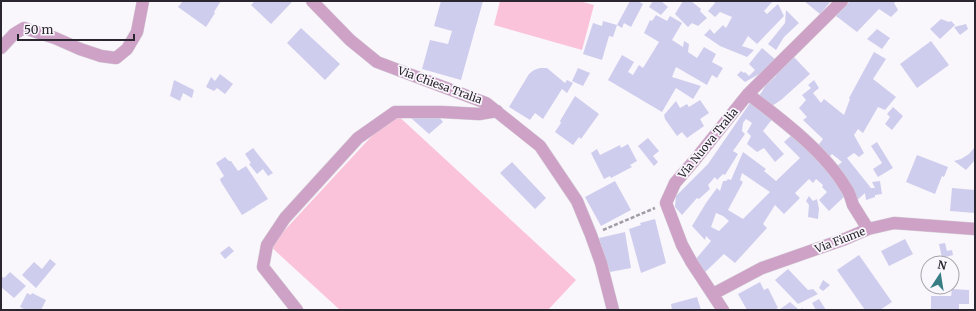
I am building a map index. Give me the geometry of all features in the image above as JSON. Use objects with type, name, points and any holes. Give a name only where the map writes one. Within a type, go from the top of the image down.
[{"type":"street","points":[[1,48],[14,34],[24,28],[54,38],[80,50],[116,58],[126,49],[137,32],[143,1]]},
{"type":"street","name":"Via Chiesa Tralia","points":[[312,1],[350,40],[377,62],[486,103],[497,110],[540,146],[577,201],[601,263],[614,310]]},
{"type":"street","name":"Via Nuova Tralia","points":[[666,203],[675,183],[748,94],[842,1]]},
{"type":"street","points":[[748,94],[814,148],[833,169],[847,188],[853,205],[868,229]]},
{"type":"street","points":[[297,310],[263,267],[267,245],[285,218],[358,138],[395,112],[479,114],[497,110]]},
{"type":"street","points":[[666,203],[682,245],[723,310]]},
{"type":"street","name":"Via Fiume","points":[[713,294],[762,268],[845,239],[868,229],[894,223],[975,229]]},
{"type":"path","points":[[591,235],[666,203]]},
{"type":"shaded area","points":[[500,1],[579,1],[594,5],[582,50],[494,25]]},
{"type":"shaded area","points":[[394,112],[576,280],[548,310],[340,310],[270,246]]},
{"type":"building","points":[[183,1],[221,1],[206,27],[178,7]]},
{"type":"building","points":[[255,1],[293,1],[271,24],[251,5]]},
{"type":"building","points":[[441,1],[483,1],[461,80],[422,69],[430,40],[448,44],[452,31],[434,26]]},
{"type":"building","points":[[630,1],[638,1],[643,4],[631,27],[624,23],[622,28],[617,25]]},
{"type":"building","points":[[653,1],[661,1],[668,7],[661,15],[649,7]]},
{"type":"building","points":[[683,1],[691,1],[701,9],[700,11],[707,18],[698,26],[692,23],[688,27],[675,14]]},
{"type":"building","points":[[713,1],[773,1],[764,11],[767,14],[778,4],[784,16],[757,44],[748,36],[742,46],[754,50],[747,57],[720,46],[704,35],[710,29],[714,34],[723,25],[726,28],[732,17],[720,12],[715,17],[708,11],[715,3]]},
{"type":"building","points":[[804,1],[831,1],[820,14]]},
{"type":"building","points":[[850,1],[896,1],[894,3],[898,10],[891,17],[879,9],[857,32],[836,16]]},
{"type":"building","points":[[786,10],[799,23],[784,37],[776,50],[768,44],[785,23]]},
{"type":"building","points":[[656,15],[667,21],[670,16],[682,23],[672,40],[683,47],[684,41],[689,44],[688,52],[697,58],[704,47],[716,54],[712,62],[723,68],[717,78],[712,75],[707,85],[676,67],[672,77],[701,86],[693,99],[676,88],[662,112],[608,80],[622,55],[634,62],[628,72],[633,75],[639,65],[643,68],[659,42],[644,33],[650,20],[652,21]]},
{"type":"building","points":[[941,19],[949,22],[951,21],[955,25],[940,39],[930,29]]},
{"type":"building","points":[[603,21],[617,25],[613,37],[609,36],[602,60],[583,54],[593,23],[602,26]]},
{"type":"building","points":[[966,24],[968,29],[960,35],[954,27]]},
{"type":"building","points":[[301,28],[340,64],[325,80],[287,43]]},
{"type":"building","points":[[877,29],[890,38],[882,49],[867,39]]},
{"type":"building","points":[[931,41],[949,65],[917,88],[900,64]]},
{"type":"building","points":[[762,48],[776,60],[761,73],[745,82],[737,75],[741,71],[744,73],[745,72],[749,76],[755,70],[749,64]]},
{"type":"building","points":[[874,52],[886,59],[873,79],[896,97],[885,110],[878,107],[863,133],[858,129],[854,135],[864,153],[859,157],[854,153],[847,158],[871,188],[875,188],[872,182],[880,181],[882,194],[875,195],[875,197],[866,200],[865,193],[855,202],[836,167],[842,162],[832,154],[826,160],[816,148],[823,139],[803,120],[807,117],[799,108],[806,100],[802,95],[811,88],[808,85],[814,80],[819,88],[813,93],[821,103],[824,99],[844,115],[850,99],[849,98]]},
{"type":"building","points":[[794,57],[810,74],[781,100],[769,108],[759,96],[766,85],[776,76],[774,74]]},
{"type":"building","points":[[540,68],[547,68],[565,83],[567,80],[573,83],[567,93],[562,89],[543,119],[535,113],[530,120],[509,107],[529,74]]},
{"type":"building","points":[[578,68],[590,73],[583,86],[572,81]]},
{"type":"building","points":[[220,74],[233,84],[225,94],[217,88],[214,91],[206,87],[211,77],[215,81]]},
{"type":"building","points":[[174,80],[194,90],[192,98],[183,93],[180,101],[170,96]]},
{"type":"building","points":[[575,96],[599,114],[581,139],[579,137],[573,145],[555,132]]},
{"type":"building","points":[[700,100],[709,113],[700,119],[704,126],[687,138],[682,132],[677,136],[665,119],[664,115],[676,101],[680,108],[687,104],[689,107]]},
{"type":"building","points":[[752,100],[773,118],[763,131],[784,154],[775,162],[764,148],[757,152],[747,144],[751,136],[747,132],[752,123],[746,119],[743,123],[742,131],[745,134],[733,151],[738,154],[725,175],[723,174],[717,180],[715,177],[708,185],[710,189],[699,199],[697,198],[682,215],[675,207],[676,196],[708,164]]},
{"type":"building","points":[[893,107],[903,116],[892,130],[885,124],[890,117],[887,114]]},
{"type":"building","points":[[439,117],[443,122],[429,134],[411,118]]},
{"type":"building","points":[[794,133],[847,194],[829,211],[819,200],[827,192],[822,187],[823,185],[816,179],[813,183],[809,179],[795,193],[800,198],[784,214],[775,205],[763,224],[767,228],[735,263],[724,254],[703,274],[695,260],[711,241],[706,236],[705,240],[692,226],[706,203],[717,188],[720,191],[723,181],[728,179],[731,180],[743,152],[766,169],[764,171],[776,181],[800,158],[784,142]],"holes":[[[742,173],[770,192],[743,219],[728,210],[743,182],[740,180]],[[716,213],[729,221],[719,231],[711,227]]]},
{"type":"building","points":[[648,138],[659,151],[653,156],[658,162],[654,166],[638,146]]},
{"type":"building","points":[[877,142],[893,168],[878,177],[873,169],[882,163],[871,146]]},
{"type":"building","points":[[628,144],[637,161],[630,165],[632,167],[611,178],[610,176],[604,179],[591,153],[597,149],[600,155],[620,145],[621,148]]},
{"type":"building","points":[[975,147],[975,160],[966,170],[954,161],[969,154]]},
{"type":"building","points":[[253,148],[273,173],[268,176],[263,169],[257,174],[249,164],[251,163],[245,154]]},
{"type":"building","points":[[917,155],[948,167],[944,177],[942,176],[935,194],[906,182]]},
{"type":"building","points":[[225,157],[231,161],[238,171],[246,166],[268,199],[242,215],[220,179],[224,176],[216,163]]},
{"type":"building","points":[[512,162],[546,198],[535,209],[500,173]]},
{"type":"building","points":[[615,181],[631,210],[601,226],[585,197]]},
{"type":"building","points":[[952,188],[975,190],[975,213],[950,211]]},
{"type":"building","points":[[809,196],[813,201],[817,199],[819,209],[818,219],[808,217],[809,205],[806,201]]},
{"type":"building","points":[[655,219],[666,263],[641,273],[629,229],[641,225],[640,223]]},
{"type":"building","points":[[625,232],[631,268],[610,272],[599,238]]},
{"type":"building","points":[[905,239],[913,254],[889,266],[881,251]]},
{"type":"building","points":[[945,243],[947,251],[952,250],[953,255],[941,255],[939,244]]},
{"type":"building","points":[[229,246],[234,251],[225,259],[220,253]]},
{"type":"building","points":[[859,255],[892,302],[880,310],[865,310],[837,270]]},
{"type":"building","points":[[50,259],[56,264],[36,288],[22,275],[34,262],[42,269]]},
{"type":"building","points":[[788,269],[808,290],[813,289],[818,294],[798,304],[775,280]]},
{"type":"building","points":[[10,272],[26,286],[14,298],[1,287],[1,276],[4,278]]},
{"type":"building","points":[[823,280],[830,285],[823,291],[819,288]]},
{"type":"building","points":[[760,282],[764,290],[768,288],[778,308],[773,310],[747,310],[738,294]]},
{"type":"building","points":[[960,289],[969,290],[969,304],[959,304],[959,310],[931,310],[931,296],[960,295]]},
{"type":"building","points":[[27,293],[31,295],[32,293],[46,300],[41,310],[26,310],[20,307]]},
{"type":"building","points":[[697,297],[701,310],[672,310],[671,304]]},
{"type":"building","points":[[819,299],[826,310],[816,310],[812,303]]},
{"type":"building","points":[[790,302],[799,310],[779,310]]}]
